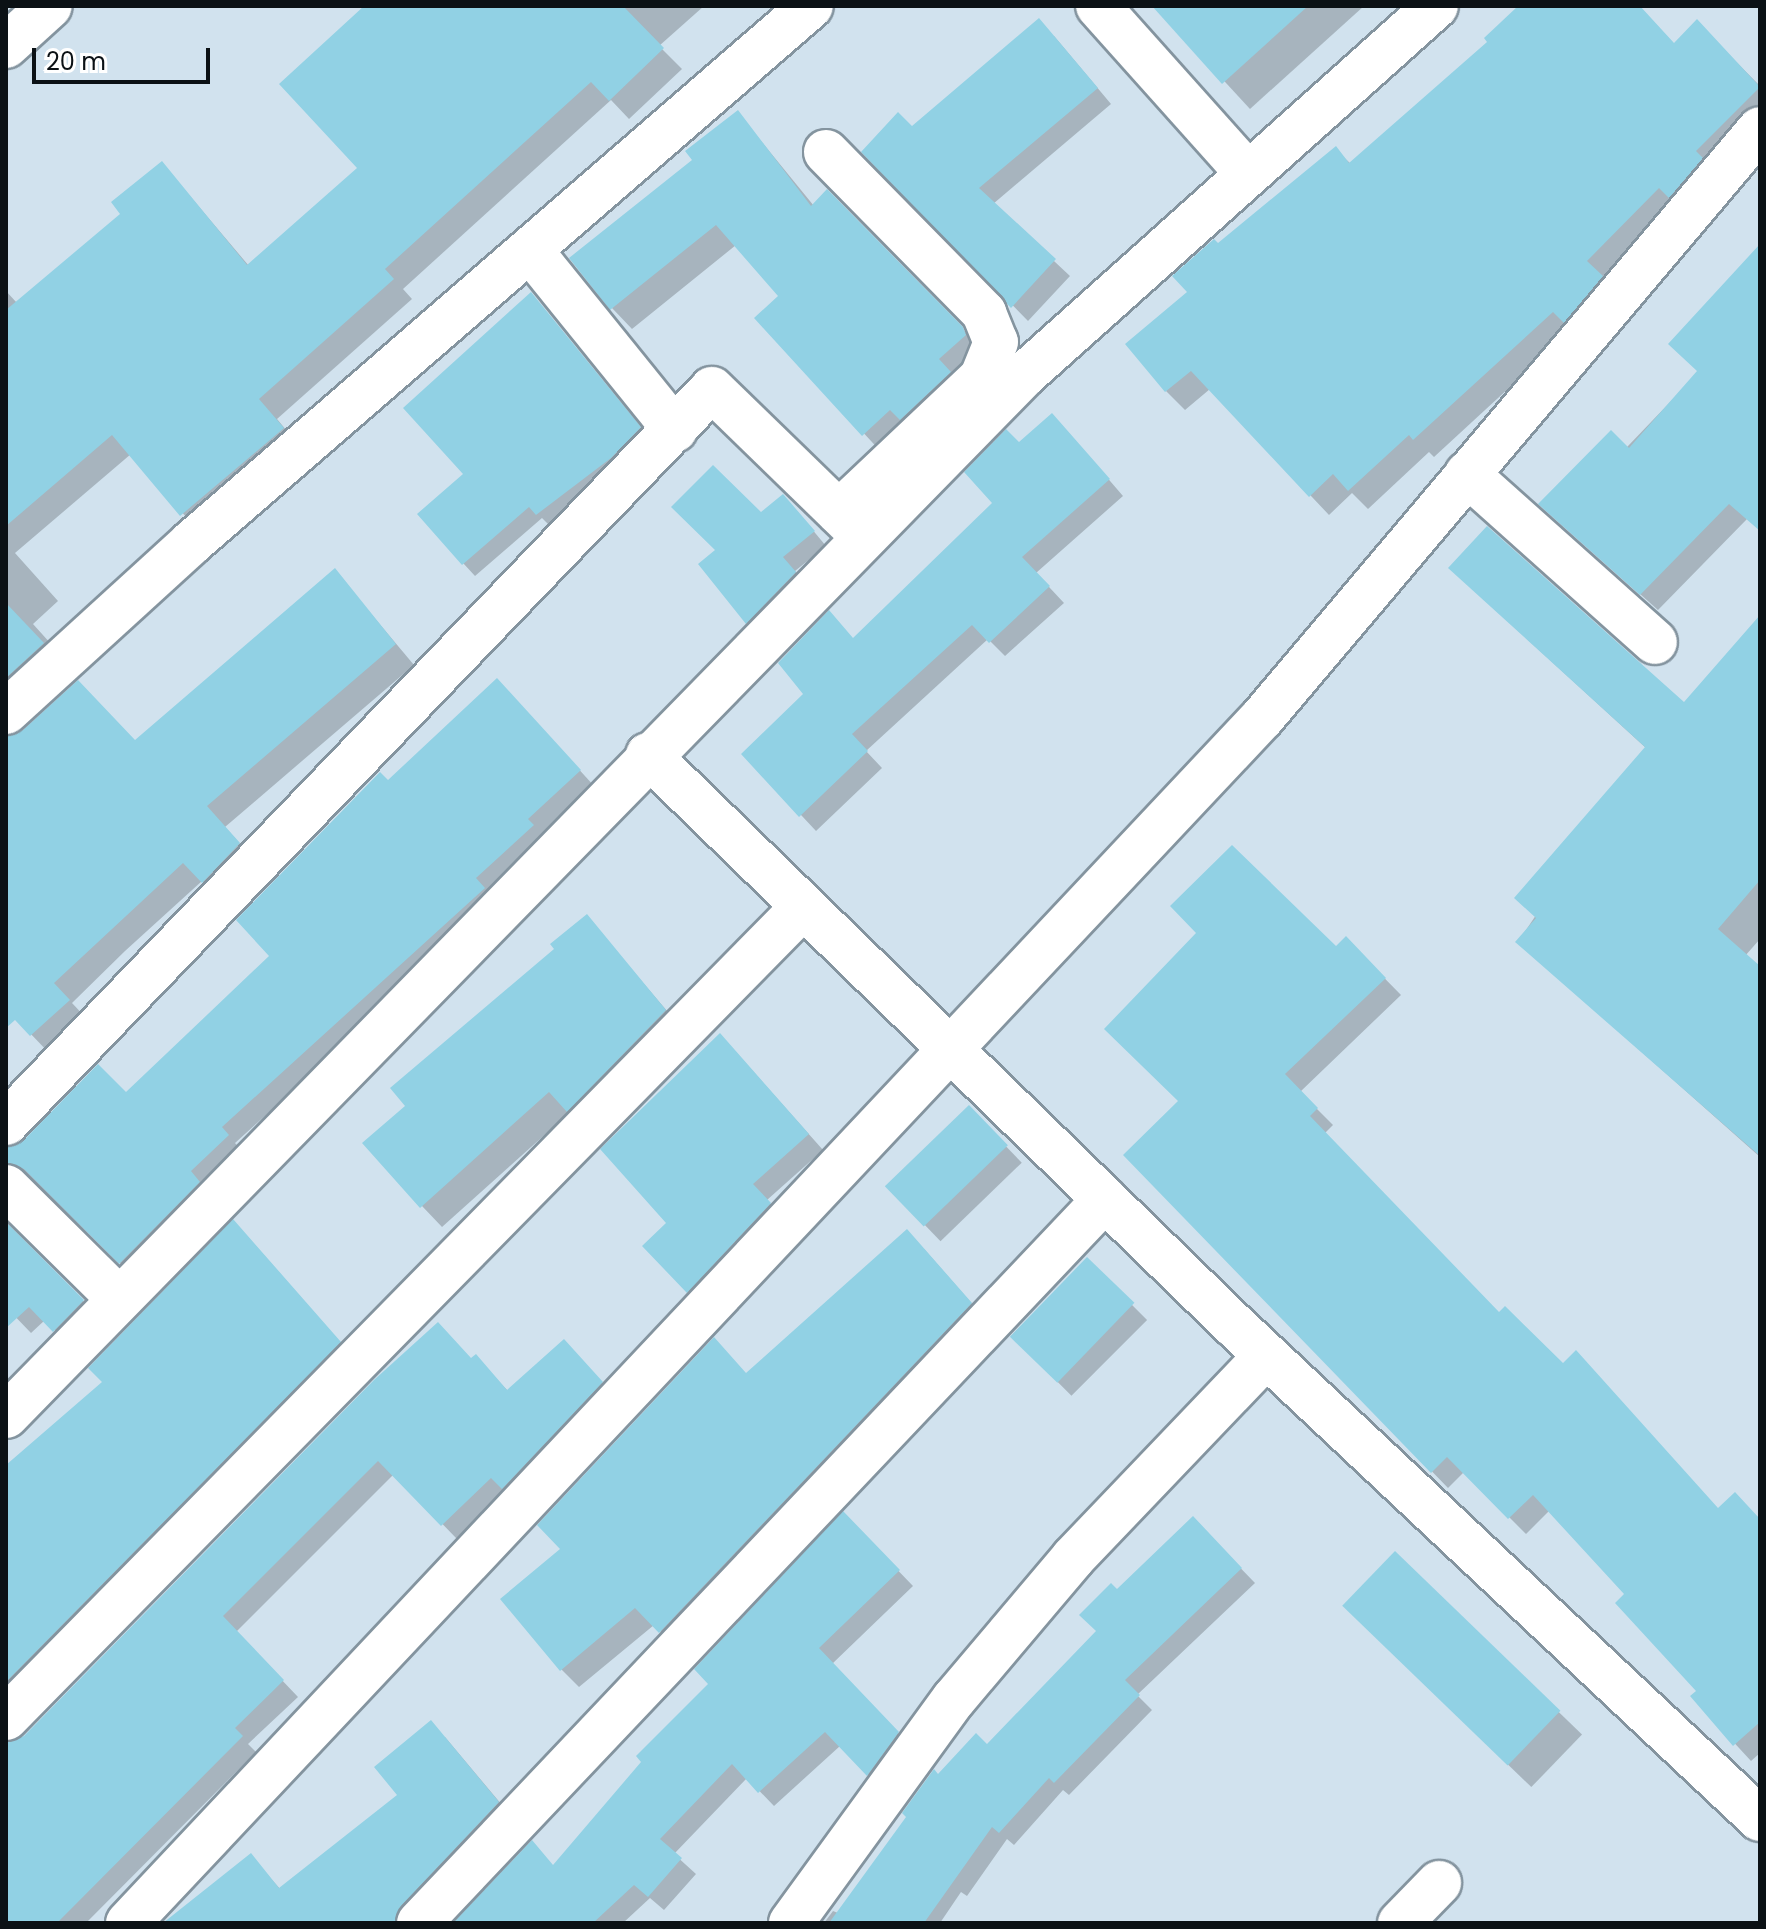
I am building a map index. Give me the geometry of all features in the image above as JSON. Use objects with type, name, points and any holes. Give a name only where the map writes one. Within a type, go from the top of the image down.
[{"type":"street","points":[[6,46],[50,6]]},
{"type":"street","points":[[6,712],[203,532],[811,6]]},
{"type":"street","points":[[1098,6],[1248,174]]},
{"type":"street","points":[[851,525],[1024,375],[1436,6]]},
{"type":"street","points":[[128,1923],[949,1047],[1262,718],[1760,129]]},
{"type":"street","points":[[6,1416],[648,755],[982,377],[996,342],[984,313],[826,152]]},
{"type":"street","points":[[530,250],[675,430]]},
{"type":"street","points":[[6,1123],[712,389],[851,525]]},
{"type":"street","points":[[1467,474],[1655,642]]},
{"type":"street","points":[[648,755],[1266,1356],[1760,1819]]},
{"type":"street","points":[[6,1718],[804,906]]},
{"type":"street","points":[[6,1187],[119,1299]]},
{"type":"street","points":[[419,1923],[1105,1199]]},
{"type":"street","points":[[791,1923],[964,1687],[1073,1558],[1266,1356]]},
{"type":"street","points":[[1400,1923],[1439,1883]]},
{"type":"building","points":[[364,6],[623,6],[664,48],[609,101],[591,82],[385,269],[394,279],[259,399],[284,428],[180,516],[112,435],[6,526],[6,310],[120,214],[111,202],[162,161],[247,265],[357,168],[279,84]]},
{"type":"building","points":[[1152,6],[1308,6],[1222,84]]},
{"type":"building","points":[[1518,6],[1640,6],[1674,43],[1697,19],[1760,87],[1696,151],[1703,158],[1669,198],[1659,188],[1587,261],[1603,276],[1564,323],[1553,312],[1413,440],[1409,435],[1348,491],[1333,474],[1309,497],[1191,371],[1165,392],[1125,344],[1187,292],[1172,276],[1214,239],[1218,243],[1336,146],[1349,163],[1487,42],[1484,38]]},
{"type":"building","points":[[1039,18],[1098,88],[979,188],[1056,259],[1011,308],[861,152],[898,112],[912,126]]},
{"type":"building","points":[[738,110],[811,206],[827,189],[963,327],[966,335],[939,359],[951,372],[900,420],[890,410],[862,436],[754,318],[778,296],[716,225],[610,310],[569,258],[692,160],[685,151]]},
{"type":"building","points":[[1760,244],[1760,531],[1729,504],[1640,595],[1538,504],[1611,430],[1629,448],[1697,371],[1668,344]]},
{"type":"building","points":[[531,292],[641,427],[611,458],[536,515],[529,507],[462,565],[417,514],[463,474],[403,408]]},
{"type":"building","points":[[1052,413],[1110,479],[1022,557],[1050,586],[989,643],[972,625],[852,734],[868,751],[799,817],[741,754],[803,694],[778,663],[829,610],[853,638],[992,503],[964,472],[1006,429],[1019,442]]},
{"type":"building","points":[[713,465],[761,512],[783,494],[815,531],[783,557],[796,572],[746,624],[698,564],[715,550],[671,507]]},
{"type":"building","points":[[1487,526],[1684,702],[1760,615],[1760,880],[1718,929],[1760,966],[1760,1156],[1515,942],[1536,918],[1514,898],[1645,747],[1448,568]]},
{"type":"building","points":[[335,568],[396,644],[207,806],[240,843],[202,883],[183,863],[54,983],[70,1000],[30,1036],[15,1020],[6,1028],[6,736],[23,730],[78,680],[135,740]]},
{"type":"building","points":[[6,603],[44,643],[6,678]]},
{"type":"building","points":[[497,678],[581,770],[528,819],[534,825],[476,878],[485,888],[222,1127],[229,1135],[191,1171],[200,1182],[119,1264],[24,1169],[6,1163],[6,1147],[24,1140],[98,1064],[126,1092],[269,956],[236,920],[380,772],[388,780]]},
{"type":"building","points":[[1232,845],[1336,946],[1346,936],[1386,978],[1285,1074],[1318,1108],[1310,1116],[1499,1312],[1505,1306],[1563,1363],[1576,1350],[1718,1508],[1735,1492],[1760,1519],[1760,1722],[1733,1746],[1690,1696],[1696,1691],[1615,1603],[1624,1594],[1533,1495],[1508,1519],[1447,1457],[1431,1473],[1123,1155],[1178,1101],[1104,1029],[1196,933],[1170,906]]},
{"type":"building","points":[[587,914],[666,1010],[567,1112],[549,1092],[420,1208],[362,1143],[405,1106],[390,1088],[554,949],[550,944]]},
{"type":"building","points":[[720,1033],[809,1134],[753,1184],[771,1203],[687,1293],[642,1246],[666,1223],[600,1149]]},
{"type":"building","points":[[969,1105],[1008,1145],[924,1227],[885,1186]]},
{"type":"building","points":[[233,1219],[341,1342],[6,1682],[6,1465],[102,1382],[88,1368]]},
{"type":"building","points":[[6,1222],[84,1300],[53,1332],[29,1307],[6,1328]]},
{"type":"building","points":[[907,1229],[972,1303],[659,1633],[635,1608],[560,1671],[500,1599],[560,1549],[537,1525],[714,1337],[746,1373]]},
{"type":"building","points":[[1087,1257],[1134,1303],[1057,1383],[1010,1337]]},
{"type":"building","points":[[438,1322],[471,1358],[476,1354],[507,1390],[564,1339],[603,1382],[502,1489],[491,1478],[441,1526],[378,1461],[223,1616],[284,1680],[235,1728],[243,1736],[57,1923],[6,1923],[6,1742],[24,1736],[374,1380]]},
{"type":"building","points":[[843,1511],[900,1570],[819,1648],[899,1732],[867,1776],[825,1732],[758,1793],[732,1764],[660,1839],[682,1858],[648,1897],[634,1885],[593,1923],[453,1923],[532,1840],[553,1865],[641,1762],[636,1756],[708,1684],[694,1669]]},
{"type":"building","points":[[1193,1516],[1242,1568],[1125,1680],[1140,1695],[1054,1783],[1049,1778],[999,1833],[992,1827],[924,1923],[829,1923],[906,1817],[902,1813],[934,1769],[938,1774],[976,1733],[987,1744],[1096,1631],[1079,1615],[1111,1583],[1117,1589]]},
{"type":"building","points":[[1395,1551],[1560,1711],[1508,1765],[1342,1606]]},
{"type":"building","points":[[431,1720],[499,1802],[401,1906],[395,1923],[163,1923],[251,1853],[279,1888],[397,1795],[374,1767]]}]
